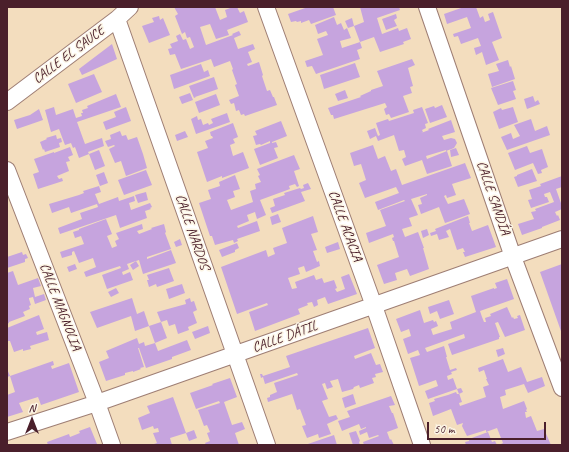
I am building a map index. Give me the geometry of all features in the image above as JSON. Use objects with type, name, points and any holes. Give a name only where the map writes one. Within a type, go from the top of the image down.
[{"type":"street","name":"CALLE EL SAUCE","points":[[7,102],[117,19],[130,7]]},
{"type":"street","name":"CALLE ACACIA","points":[[266,7],[374,306],[422,445]]},
{"type":"street","name":"CALLE SANDÍA","points":[[428,7],[514,257],[562,388]]},
{"type":"street","name":"CALLE NARDOS","points":[[117,19],[267,445]]},
{"type":"street","name":"CALLE MAGNOLIA","points":[[7,170],[112,445]]},
{"type":"street","name":"CALLE DÁTIL","points":[[7,432],[97,403],[562,239]]},
{"type":"building","points":[[174,7],[215,7],[220,20],[227,17],[225,10],[233,7],[237,7],[240,13],[244,11],[248,22],[227,30],[229,35],[216,39],[210,24],[200,27],[206,45],[233,35],[232,34],[239,31],[241,35],[234,38],[238,49],[253,44],[255,49],[248,52],[252,62],[247,64],[248,66],[259,62],[267,91],[270,90],[277,105],[245,116],[244,114],[241,115],[239,110],[236,111],[234,103],[231,104],[229,100],[239,96],[230,61],[214,67],[211,59],[181,69],[175,54],[170,55],[168,49],[172,48],[170,44],[178,41],[176,36],[180,34],[183,40],[186,39],[190,49],[194,47],[190,37],[187,38],[185,32],[182,34],[175,16],[178,14]]},
{"type":"building","points":[[308,7],[333,7],[336,15],[311,24],[309,20],[301,23],[301,21],[291,22],[288,14]]},
{"type":"building","points":[[360,7],[399,7],[400,10],[377,18],[382,34],[398,28],[399,31],[407,28],[411,39],[403,42],[404,44],[380,52],[374,37],[360,42],[354,26],[364,22]]},
{"type":"building","points":[[464,7],[476,7],[480,18],[483,16],[485,22],[490,20],[488,14],[493,12],[502,38],[492,42],[499,60],[486,65],[482,52],[476,55],[474,48],[481,46],[478,38],[461,44],[458,36],[454,37],[453,34],[471,28],[467,17],[447,24],[444,14]]},
{"type":"building","points":[[396,14],[397,18],[394,20],[397,26],[386,30],[382,19]]},
{"type":"building","points":[[159,16],[160,20],[163,18],[170,35],[149,43],[142,26],[154,22],[152,18]]},
{"type":"building","points":[[334,17],[337,25],[341,23],[344,30],[347,28],[351,38],[340,41],[342,48],[360,42],[362,48],[357,50],[360,59],[316,74],[312,66],[307,67],[305,61],[323,55],[317,39],[328,35],[326,31],[318,34],[315,25]]},
{"type":"building","points":[[352,18],[354,26],[348,28],[345,21]]},
{"type":"building","points":[[112,44],[117,59],[82,75],[79,69]]},
{"type":"building","points":[[412,59],[415,65],[408,68],[413,86],[410,87],[412,93],[403,96],[409,112],[391,118],[389,114],[386,115],[384,109],[387,107],[385,103],[334,119],[333,115],[331,115],[328,108],[361,97],[360,96],[371,90],[383,86],[377,71]]},
{"type":"building","points":[[508,60],[515,79],[492,87],[488,74],[499,71],[496,64]]},
{"type":"building","points":[[355,63],[360,77],[324,89],[320,75]]},
{"type":"building","points":[[201,64],[204,72],[208,70],[210,76],[174,89],[170,75]]},
{"type":"building","points":[[94,74],[102,92],[76,103],[68,84]]},
{"type":"building","points":[[214,77],[218,89],[194,98],[189,86]]},
{"type":"building","points":[[513,81],[516,90],[513,91],[516,99],[498,105],[491,88]]},
{"type":"building","points":[[345,90],[348,98],[338,101],[335,94]]},
{"type":"building","points":[[190,93],[193,100],[182,104],[179,97]]},
{"type":"building","points":[[116,94],[121,107],[77,122],[85,144],[102,138],[104,146],[88,152],[89,154],[79,158],[75,147],[73,148],[71,143],[65,145],[59,129],[51,132],[45,110],[54,107],[56,115],[73,109],[76,118],[82,116],[82,110],[88,108],[87,106]]},
{"type":"building","points":[[216,94],[220,105],[199,113],[195,102]]},
{"type":"building","points":[[533,96],[535,102],[538,100],[540,104],[527,109],[524,99]]},
{"type":"building","points":[[442,105],[447,117],[430,123],[425,109],[434,106],[435,108]]},
{"type":"building","points":[[126,107],[131,121],[106,130],[103,122],[116,117],[114,112]]},
{"type":"building","points":[[422,107],[428,123],[425,124],[426,128],[422,130],[423,132],[421,133],[451,120],[455,132],[442,136],[444,140],[451,138],[455,139],[457,143],[454,148],[426,156],[427,159],[447,151],[452,166],[427,174],[422,160],[405,166],[402,159],[406,157],[404,150],[399,151],[394,135],[378,141],[376,136],[370,139],[367,131],[375,128],[378,136],[380,135],[376,123],[388,119],[389,121],[414,113],[413,110]]},
{"type":"building","points":[[513,107],[518,122],[499,129],[493,112],[501,108],[502,110]]},
{"type":"building","points":[[39,109],[43,120],[17,129],[14,120],[30,115]]},
{"type":"building","points":[[227,113],[230,122],[196,134],[191,119],[197,116],[198,120],[201,119],[203,125],[208,123],[209,125],[213,123],[211,119]]},
{"type":"building","points":[[531,119],[535,131],[547,126],[550,135],[507,150],[501,137],[511,133],[513,139],[520,136],[514,125]]},
{"type":"building","points":[[281,121],[287,136],[272,142],[276,142],[278,147],[274,148],[278,158],[260,165],[254,149],[270,143],[270,141],[261,145],[256,145],[253,136],[257,135],[255,131]]},
{"type":"building","points":[[233,123],[238,137],[233,139],[235,143],[230,145],[233,156],[243,152],[249,168],[207,182],[197,152],[208,148],[205,141],[213,138],[210,132]]},
{"type":"building","points":[[120,131],[122,136],[126,135],[128,140],[137,137],[147,168],[126,176],[121,161],[115,163],[109,149],[115,146],[108,147],[105,141],[111,139],[110,135]]},
{"type":"building","points":[[185,131],[188,137],[177,141],[175,135]]},
{"type":"building","points":[[56,135],[57,139],[61,138],[62,142],[59,143],[60,147],[45,152],[40,142],[47,139],[46,138]]},
{"type":"building","points":[[373,145],[378,159],[385,156],[391,171],[396,169],[402,185],[465,163],[471,178],[452,184],[456,195],[447,198],[446,195],[444,196],[448,204],[464,199],[470,214],[451,221],[445,223],[439,207],[421,214],[418,205],[422,204],[420,198],[427,194],[411,199],[418,215],[409,218],[412,226],[402,229],[405,237],[418,232],[429,269],[410,276],[407,269],[395,273],[397,280],[384,284],[377,265],[399,257],[392,238],[394,237],[393,234],[369,243],[366,233],[386,226],[380,210],[405,201],[404,200],[378,210],[375,202],[399,193],[396,187],[365,198],[359,183],[366,180],[361,164],[354,166],[350,153]]},
{"type":"building","points":[[527,146],[530,153],[542,149],[548,167],[541,170],[542,173],[538,174],[533,163],[515,170],[508,153]]},
{"type":"building","points":[[70,147],[73,155],[68,157],[70,161],[66,162],[69,171],[57,176],[59,179],[62,178],[63,181],[38,189],[33,174],[39,172],[34,159]]},
{"type":"building","points":[[456,148],[459,155],[451,157],[450,150]]},
{"type":"building","points":[[99,150],[105,166],[95,170],[89,154]]},
{"type":"building","points":[[294,155],[300,169],[294,171],[299,186],[297,187],[295,184],[289,186],[290,189],[260,200],[266,215],[257,219],[255,212],[247,215],[249,221],[237,226],[238,228],[257,221],[260,231],[237,239],[238,241],[234,243],[233,240],[215,245],[212,236],[210,236],[199,203],[211,199],[208,190],[220,186],[219,182],[235,175],[240,189],[233,191],[235,197],[227,200],[231,210],[253,202],[250,191],[256,189],[255,184],[261,182],[257,169]]},
{"type":"building","points":[[532,169],[537,181],[518,187],[514,177]]},
{"type":"building","points":[[146,170],[152,185],[124,195],[118,180]]},
{"type":"building","points":[[104,172],[108,183],[100,186],[96,175]]},
{"type":"building","points":[[562,176],[562,187],[556,189],[562,209],[555,212],[560,220],[522,235],[518,224],[534,219],[531,212],[554,202],[550,192],[544,194],[549,202],[531,208],[528,200],[532,199],[529,190],[541,186],[540,184]]},
{"type":"building","points":[[308,183],[311,189],[301,192],[305,201],[272,213],[270,208],[275,206],[273,199],[285,195],[284,193],[304,188],[303,185]]},
{"type":"building","points":[[99,186],[101,192],[95,194],[99,204],[118,197],[119,201],[134,196],[135,201],[129,203],[131,210],[150,203],[152,207],[150,208],[151,209],[145,211],[147,218],[120,228],[116,215],[60,234],[58,228],[82,219],[80,213],[98,207],[97,204],[71,213],[69,207],[52,213],[49,204],[79,195],[84,193],[83,191]]},
{"type":"building","points":[[146,192],[148,200],[138,203],[135,195]]},
{"type":"building","points":[[278,214],[281,222],[272,225],[270,217]]},
{"type":"building","points":[[313,216],[318,232],[311,234],[317,250],[313,251],[317,262],[319,261],[320,266],[306,272],[304,266],[298,268],[300,274],[288,278],[292,289],[297,288],[295,282],[314,275],[316,280],[322,278],[324,283],[334,280],[337,288],[335,289],[337,292],[345,289],[341,277],[349,274],[357,294],[328,304],[325,297],[317,300],[318,305],[314,307],[312,302],[307,303],[308,305],[298,309],[300,314],[255,331],[249,312],[268,305],[267,303],[237,314],[221,267],[266,250],[268,257],[275,254],[273,248],[287,243],[282,228]]},
{"type":"building","points":[[468,216],[472,231],[488,225],[496,247],[465,257],[463,248],[457,250],[450,229],[446,231],[449,237],[439,240],[437,234],[431,236],[430,233],[436,231],[435,229]]},
{"type":"building","points":[[106,219],[112,234],[107,236],[112,248],[117,246],[115,241],[119,239],[116,233],[142,224],[143,229],[137,231],[139,234],[164,224],[165,233],[171,249],[147,257],[147,259],[171,250],[176,263],[143,274],[139,260],[127,264],[129,269],[122,272],[123,275],[130,272],[133,280],[107,289],[102,275],[121,268],[120,266],[86,277],[84,272],[96,267],[93,258],[79,263],[74,251],[72,252],[72,255],[62,258],[60,252],[84,244],[81,236],[75,238],[73,232]]},
{"type":"building","points":[[427,229],[429,235],[423,238],[421,231]]},
{"type":"building","points":[[180,239],[182,245],[176,247],[174,242]]},
{"type":"building","points":[[338,242],[340,249],[327,253],[325,247]]},
{"type":"building","points":[[237,243],[239,248],[235,250],[235,252],[222,257],[219,250]]},
{"type":"building","points":[[22,252],[23,255],[26,254],[28,258],[25,259],[25,262],[7,268],[7,257]]},
{"type":"building","points":[[136,261],[139,266],[133,270],[130,265]]},
{"type":"building","points":[[75,264],[77,269],[69,272],[67,267]]},
{"type":"building","points":[[562,264],[562,334],[540,272]]},
{"type":"building","points":[[169,268],[174,281],[157,287],[156,284],[149,287],[147,275]]},
{"type":"building","points":[[13,271],[18,285],[38,278],[41,286],[33,288],[35,297],[44,294],[46,300],[35,304],[33,297],[29,298],[31,305],[29,306],[30,309],[23,312],[25,316],[7,324],[7,273]]},
{"type":"building","points":[[507,279],[514,299],[480,311],[482,317],[484,322],[486,322],[485,318],[491,316],[490,314],[507,307],[512,318],[518,318],[517,316],[520,315],[525,330],[505,337],[498,322],[495,323],[500,337],[499,339],[452,355],[448,344],[465,338],[464,334],[425,348],[427,352],[444,346],[450,370],[456,368],[457,370],[451,372],[452,374],[447,376],[448,380],[453,378],[457,389],[428,399],[425,391],[438,386],[436,380],[419,386],[410,358],[420,355],[418,350],[408,354],[403,339],[411,336],[409,329],[401,332],[396,319],[420,310],[424,323],[433,320],[434,322],[436,321],[438,326],[431,329],[433,335],[452,329],[450,322],[476,312],[471,296],[497,288],[495,283]]},
{"type":"building","points":[[182,284],[185,293],[169,299],[166,289]]},
{"type":"building","points":[[116,288],[119,293],[111,297],[108,292]]},
{"type":"building","points":[[132,298],[137,314],[144,311],[149,326],[135,331],[131,316],[97,328],[90,312]]},
{"type":"building","points":[[190,298],[191,302],[194,301],[197,310],[193,312],[197,323],[188,327],[189,330],[178,334],[175,324],[169,326],[167,320],[161,322],[157,312],[186,304],[185,300]]},
{"type":"building","points":[[449,300],[454,314],[440,319],[437,311],[430,314],[428,307]]},
{"type":"building","points":[[39,315],[44,329],[36,332],[37,335],[47,332],[49,340],[30,346],[31,349],[23,351],[23,349],[14,352],[10,341],[7,341],[7,328]]},
{"type":"building","points":[[161,322],[167,338],[155,343],[149,326]]},
{"type":"building","points":[[208,326],[210,333],[195,339],[192,332]]},
{"type":"building","points":[[368,328],[375,348],[354,356],[355,359],[371,353],[376,365],[380,364],[383,372],[375,374],[376,377],[372,378],[374,383],[360,388],[359,385],[353,389],[342,392],[338,379],[330,381],[333,387],[327,389],[325,383],[322,384],[328,399],[322,401],[329,417],[336,415],[338,419],[327,424],[331,434],[319,438],[318,434],[307,438],[302,426],[306,425],[300,409],[297,410],[292,394],[268,402],[267,398],[277,392],[274,383],[298,375],[297,373],[265,384],[263,377],[261,378],[260,374],[263,376],[290,367],[286,356]]},
{"type":"building","points":[[137,338],[139,344],[144,342],[145,346],[155,343],[158,351],[187,340],[191,350],[172,357],[172,359],[146,368],[138,348],[144,367],[106,381],[99,362],[109,358],[106,351]]},
{"type":"building","points":[[503,348],[505,354],[498,357],[496,350]]},
{"type":"building","points":[[503,359],[508,372],[521,367],[527,382],[542,377],[545,386],[528,393],[524,384],[505,390],[506,395],[500,397],[503,409],[524,401],[527,409],[527,412],[525,412],[526,418],[531,416],[537,431],[544,429],[551,445],[499,445],[503,443],[497,428],[467,436],[462,426],[463,423],[457,425],[451,409],[433,416],[429,403],[435,401],[434,399],[456,392],[459,394],[462,402],[459,403],[460,406],[486,397],[483,387],[489,385],[484,370],[479,372],[478,368]]},
{"type":"building","points":[[53,361],[54,365],[51,366],[52,369],[69,363],[79,392],[41,405],[38,397],[19,403],[23,412],[7,417],[7,395],[15,392],[10,376]]},
{"type":"building","points":[[7,369],[10,376],[7,377]]},
{"type":"building","points":[[230,378],[237,397],[224,402],[232,425],[242,422],[245,429],[235,433],[239,445],[206,445],[205,443],[210,441],[207,433],[210,432],[207,425],[204,426],[198,410],[220,403],[219,401],[196,409],[190,393]]},
{"type":"building","points":[[461,388],[463,392],[459,394],[457,389]]},
{"type":"building","points":[[353,394],[356,404],[345,408],[342,398]]},
{"type":"building","points":[[391,396],[395,405],[389,406],[398,428],[387,432],[394,445],[364,445],[363,442],[379,436],[369,438],[367,432],[360,435],[359,431],[366,427],[361,429],[359,424],[342,431],[338,421],[350,417],[347,411]]},
{"type":"building","points":[[173,397],[186,433],[170,438],[172,445],[151,445],[157,443],[153,433],[159,432],[158,428],[154,429],[153,426],[142,430],[138,418],[150,413],[147,406]]},
{"type":"building","points":[[90,427],[97,444],[48,445],[47,442],[69,434],[70,437],[80,433],[79,431]]},
{"type":"building","points":[[194,430],[197,438],[189,441],[186,433]]},
{"type":"building","points":[[356,431],[360,445],[353,445],[349,433]]},
{"type":"building","points":[[488,432],[492,442],[495,441],[497,445],[466,445],[465,442],[469,441],[469,439]]},
{"type":"building","points":[[334,435],[337,445],[305,445]]}]
